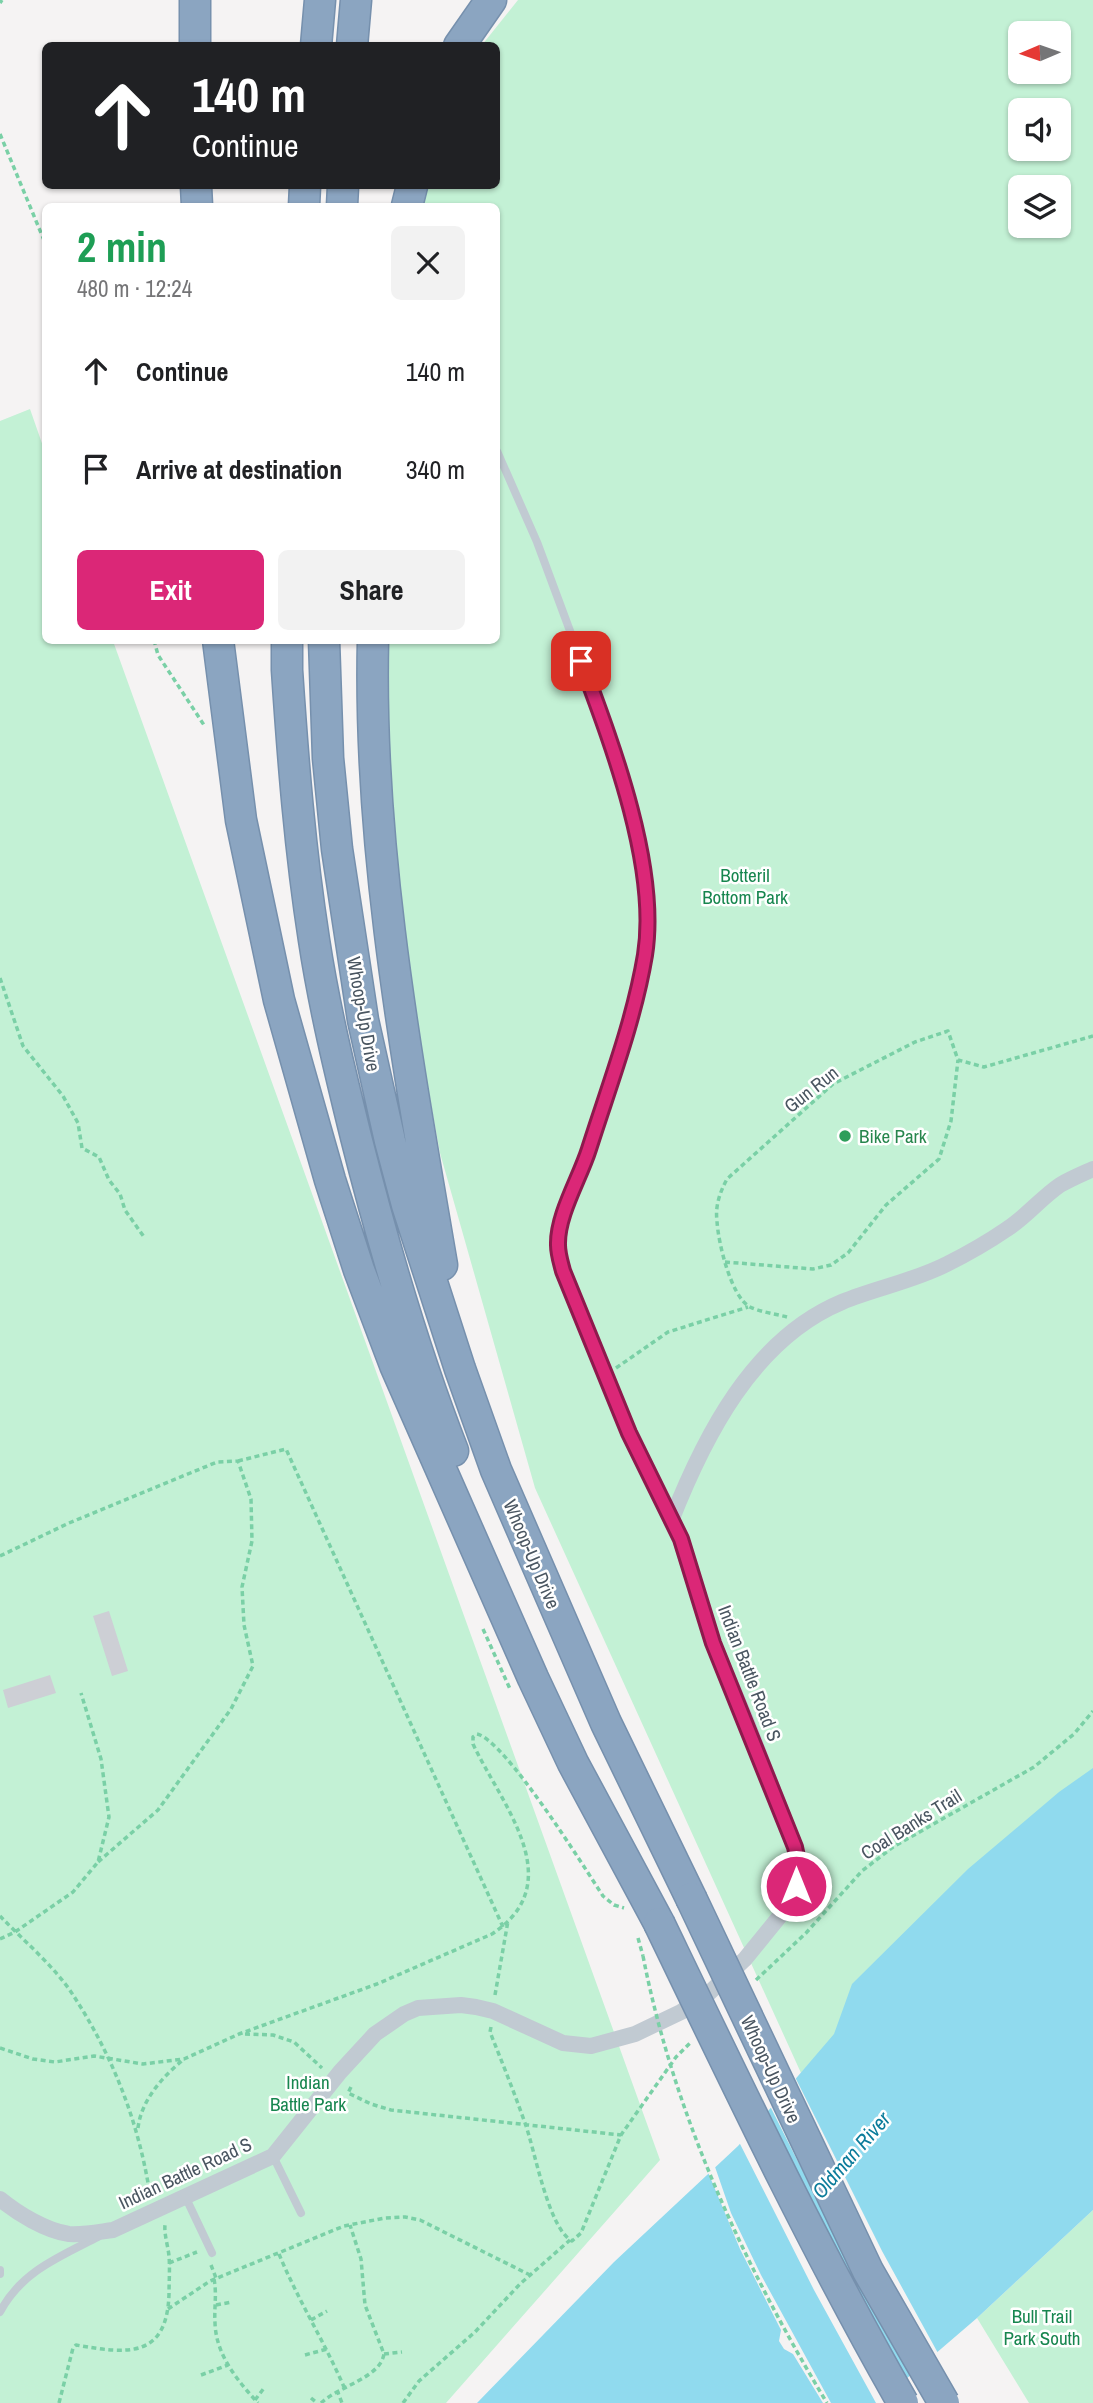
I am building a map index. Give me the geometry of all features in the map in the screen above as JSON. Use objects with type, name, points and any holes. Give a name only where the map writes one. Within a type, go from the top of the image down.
[{"type":"highway","points":[[195,0],[195,42]]},
{"type":"highway","points":[[316,42],[320,0]]},
{"type":"highway","points":[[352,42],[356,0]]},
{"type":"highway","points":[[462,42],[491,0]]},
{"type":"highway","points":[[219,644],[241,820],[279,1000],[330,1180],[359,1270],[395,1365],[533,1678],[573,1763],[659,1923]]},
{"type":"highway","name":"Whoop-Up Drive","points":[[287,644],[299,824],[314,942],[330,1031],[373,1207],[428,1386],[465,1481],[659,1923],[774,2160],[903,2403]]},
{"type":"highway","name":"Whoop-Up Drive","points":[[324,644],[328,758],[337,849],[363,1020],[407,1205],[460,1368],[496,1470],[606,1723],[868,2271],[944,2403]]},
{"type":"highway","points":[[373,644],[376,784],[391,939],[410,1075],[460,1368]]},
{"type":"street","points":[[671,1521],[690,1472],[735,1392],[791,1333],[841,1302],[945,1265],[1007,1229],[1059,1185],[1093,1169]]},
{"type":"street","name":"Indian Battle Road S","points":[[0,2199],[33,2220],[64,2233],[88,2234],[113,2230],[273,2156],[340,2072],[375,2034],[411,2011],[433,2006],[461,2005],[493,2011],[564,2043],[591,2046],[653,2027],[708,1994],[745,1959],[784,1912],[798,1876],[799,1866],[795,1847],[713,1643],[681,1539],[671,1521]]},
{"type":"lane","points":[[500,458],[537,542],[599,709],[637,836],[645,882],[645,954],[629,1025],[586,1158],[562,1220],[558,1245],[563,1271],[605,1376],[671,1521]]},
{"type":"lane","points":[[273,2156],[300,2213]]},
{"type":"lane","points":[[185,2196],[208,2254]]},
{"type":"lane","points":[[0,2312],[8,2296],[37,2269],[113,2230]]},
{"type":"path","points":[[0,134],[42,235]]},
{"type":"path","points":[[155,644],[158,655],[207,730]]},
{"type":"path","points":[[0,978],[23,1046],[63,1097],[78,1123],[82,1148],[99,1157],[108,1180],[120,1194],[125,1210],[144,1237]]},
{"type":"path","name":"Gun Run","points":[[748,1307],[737,1294],[725,1262],[716,1220],[719,1194],[727,1179],[833,1084],[915,1042],[948,1031],[958,1060]]},
{"type":"path","points":[[725,1262],[813,1269],[831,1265],[848,1253],[886,1205],[939,1159],[951,1121],[958,1060],[984,1067],[1093,1036]]},
{"type":"path","points":[[605,1376],[668,1332],[748,1307],[791,1318],[791,1333]]},
{"type":"path","points":[[0,1556],[69,1523],[217,1462],[238,1461],[286,1449],[503,1927]]},
{"type":"path","points":[[0,1939],[16,1932],[73,1892],[98,1862],[158,1810],[231,1709],[253,1665],[244,1625],[242,1587],[253,1541],[251,1499],[238,1461]]},
{"type":"path","points":[[80,1693],[101,1759],[110,1817],[98,1862]]},
{"type":"path","name":"Coal Banks Trail","points":[[756,1980],[806,1933],[862,1871],[893,1847],[1034,1767],[1074,1734],[1093,1711]]},
{"type":"path","points":[[0,2048],[33,2059],[55,2062],[94,2056],[143,2064],[184,2059],[239,2034],[377,1984],[480,1940],[503,1927],[523,1900],[528,1884],[529,1859],[520,1833],[473,1744],[473,1737],[477,1734],[486,1738],[541,1802],[603,1896],[614,1905],[629,1909]]},
{"type":"path","points":[[0,1916],[72,1994],[108,2058],[128,2102],[138,2133],[150,2196],[159,2193],[167,2223],[163,2225],[169,2263],[168,2309],[161,2333],[144,2347],[114,2351],[76,2345],[59,2403]]},
{"type":"path","points":[[643,1956],[665,2045],[728,2219],[796,2351],[827,2403]]},
{"type":"path","points":[[239,2034],[263,2034],[284,2038],[307,2053],[321,2069],[327,2061],[340,2072],[352,2085],[348,2093],[391,2110],[621,2135]]},
{"type":"path","points":[[403,2403],[419,2381],[475,2332],[530,2274],[570,2240],[577,2238],[621,2135],[676,2057],[696,2038]]},
{"type":"path","points":[[138,2133],[140,2114],[146,2103],[162,2080],[184,2059]]},
{"type":"path","points":[[526,2124],[551,2209],[566,2238],[570,2240]]},
{"type":"path","points":[[168,2309],[215,2279],[350,2225],[385,2218],[405,2217],[420,2220],[530,2274]]},
{"type":"path","points":[[312,2398],[319,2403],[337,2390],[372,2373],[379,2366],[384,2354],[365,2305],[361,2259],[350,2225]]},
{"type":"path","points":[[279,2253],[296,2293],[327,2349],[344,2387]]},
{"type":"path","points":[[169,2263],[208,2254],[215,2279],[216,2332],[228,2365],[256,2401],[264,2388]]},
{"type":"path","points":[[216,2305],[232,2302]]},
{"type":"path","points":[[312,2320],[327,2311]]},
{"type":"path","points":[[305,2355],[327,2349]]},
{"type":"path","points":[[384,2354],[402,2352]]},
{"type":"path","points":[[201,2375],[228,2365]]},
{"type":"path","points":[[337,2390],[342,2403]]},
{"type":"green space","name":"Botteril Bottom Park","points":[[518,0],[1093,0],[1093,1769],[1041,1808],[801,2073],[535,1488],[440,1153],[378,813],[389,644],[500,644],[500,203],[423,203],[426,189],[500,189],[500,42],[484,42]]},
{"type":"green space","name":"Indian Battle Park","points":[[30,409],[42,443],[42,644],[114,644],[660,2160],[446,2403],[0,2403],[0,421]]},
{"type":"green space","name":"Bull Trail Park South","points":[[1093,2210],[1093,2403],[1029,2403],[977,2318]]},
{"type":"water","name":"Oldman River","points":[[1093,1768],[1093,2210],[977,2318],[878,2403],[477,2403],[614,2262],[738,2146],[834,2034],[852,1984],[968,1869],[1059,1792]]},
{"type":"pier","points":[[794,2075],[882,2251],[939,2355],[912,2379],[869,2303],[769,2104]]},
{"type":"pier","points":[[765,2109],[827,2235],[908,2382],[883,2403],[876,2403],[814,2290],[738,2140]]},
{"type":"pier","points":[[714,2164],[731,2213],[761,2275],[831,2403],[823,2403],[793,2354],[784,2349],[779,2341],[781,2330],[740,2249],[707,2170]]},
{"type":"building","points":[[109,1611],[128,1671],[112,1676],[93,1616]]},
{"type":"building","points":[[50,1675],[56,1693],[8,1708],[3,1690]]},
{"type":"place","name":"Bike Park","points":[[845,1136]]},
{"type":"route","points":[[581,661],[599,709],[637,836],[645,882],[647,918],[645,954],[629,1025],[586,1158],[562,1220],[558,1245],[563,1271],[629,1433],[681,1539],[713,1643],[795,1847],[799,1866],[796,1886]]}]
